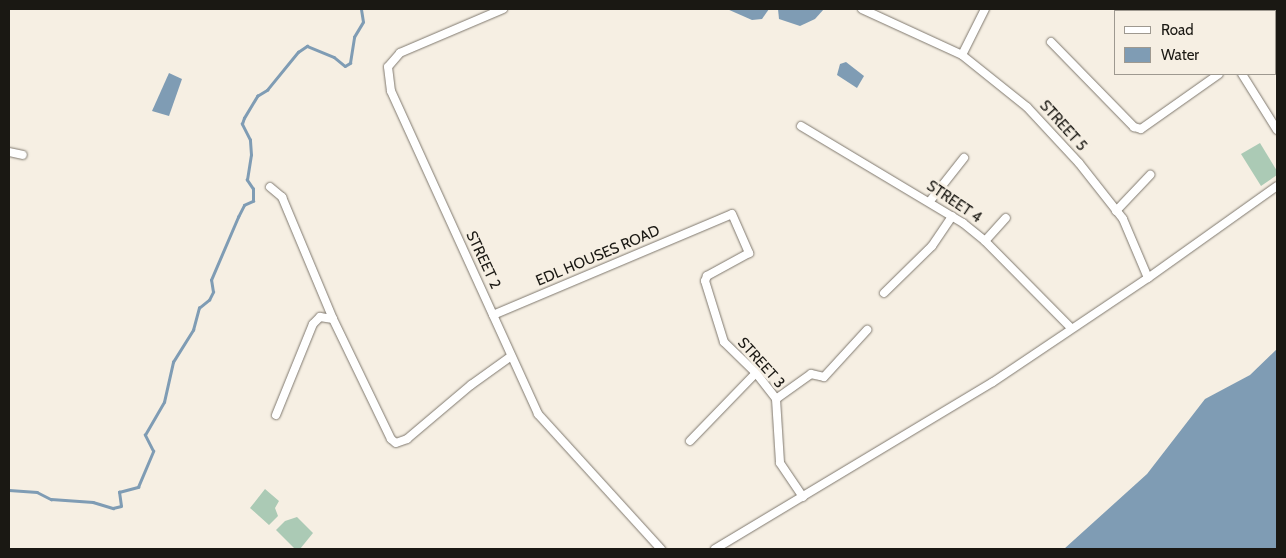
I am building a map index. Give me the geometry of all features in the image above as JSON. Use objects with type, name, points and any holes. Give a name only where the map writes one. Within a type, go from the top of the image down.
[{"type":"street","name":"STREET 2","points":[[503,9],[400,54],[388,67],[388,77],[402,117],[528,396],[550,430],[661,549]]},
{"type":"street","name":"STREET 5","points":[[862,9],[962,55],[1027,107],[1116,211],[1148,278]]},
{"type":"street","points":[[962,55],[985,9]]},
{"type":"street","points":[[1051,42],[1134,127],[1141,129],[1218,75]]},
{"type":"street","points":[[1243,75],[1277,130]]},
{"type":"street","name":"STREET 4","points":[[802,126],[930,201],[986,241],[1072,328]]},
{"type":"street","points":[[9,152],[24,155]]},
{"type":"street","points":[[930,201],[964,158]]},
{"type":"street","points":[[1116,211],[1150,175]]},
{"type":"street","points":[[715,549],[993,382],[1148,278],[1277,186]]},
{"type":"street","points":[[270,187],[282,197],[333,319],[391,439],[396,443],[406,439],[471,385],[510,357]]},
{"type":"street","name":"EDL HOUSES ROAD","points":[[493,315],[732,214]]},
{"type":"street","name":"STREET 3","points":[[732,214],[749,254],[707,276],[705,281],[724,342],[756,373],[776,399],[780,463],[803,497]]},
{"type":"street","points":[[884,293],[932,246],[952,216]]},
{"type":"street","points":[[986,241],[1006,218]]},
{"type":"street","points":[[276,415],[313,324],[320,317],[333,319]]},
{"type":"street","points":[[776,399],[811,374],[824,377],[867,330]]},
{"type":"street","points":[[690,441],[756,373]]},
{"type":"green space","points":[[1260,143],[1277,171],[1277,175],[1261,186],[1241,154]]},
{"type":"green space","points":[[265,489],[279,501],[275,508],[278,516],[269,525],[250,508]]},
{"type":"green space","points":[[297,517],[313,533],[300,549],[295,549],[276,530],[285,521]]},
{"type":"water","points":[[727,9],[769,9],[762,19],[752,20]]},
{"type":"water","points":[[778,9],[824,9],[815,19],[800,26],[779,19]]},
{"type":"water","points":[[846,62],[864,76],[857,88],[837,75],[840,64]]},
{"type":"water","points":[[169,73],[182,79],[169,116],[152,111]]},
{"type":"water","points":[[1277,349],[1277,549],[1064,549],[1147,474],[1205,399],[1250,375]]},
{"type":"waterway","points":[[9,490],[37,492],[51,499],[93,502],[113,508],[121,506],[119,492],[138,487],[153,451],[145,435],[164,402],[173,362],[193,330],[199,308],[209,300],[213,292],[211,280],[238,217],[244,205],[253,201],[253,189],[247,180],[251,155],[250,140],[242,124],[244,118],[257,96],[267,90],[298,52],[307,46],[334,57],[345,66],[350,63],[354,37],[363,22],[361,9]]}]
